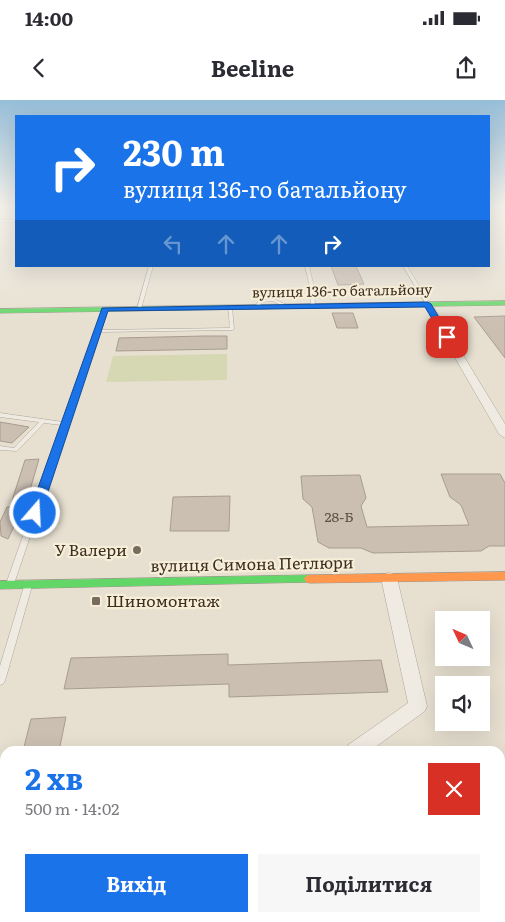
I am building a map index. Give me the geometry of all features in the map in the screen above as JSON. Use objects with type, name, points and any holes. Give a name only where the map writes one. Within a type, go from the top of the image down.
[{"type":"street","name":"вулиця 136-го батальйону","points":[[0,311],[505,303]]},
{"type":"street","points":[[428,304],[505,434]]},
{"type":"street","name":"вулиця Симона Петлюри","points":[[5,585],[505,576]]},
{"type":"street","points":[[361,746],[418,706],[390,578]]},
{"type":"lane","points":[[139,308],[151,267]]},
{"type":"lane","points":[[307,267],[314,306]]},
{"type":"lane","points":[[406,267],[428,304]]},
{"type":"lane","points":[[97,331],[232,329],[230,307]]},
{"type":"lane","points":[[5,585],[65,424],[105,309]]},
{"type":"lane","points":[[0,415],[65,424]]},
{"type":"lane","points":[[0,448],[15,450],[42,422]]},
{"type":"lane","points":[[0,681],[28,584]]},
{"type":"lane","points":[[0,648],[10,647]]},
{"type":"green space","points":[[227,354],[227,380],[106,382],[113,356]]},
{"type":"building","points":[[331,267],[356,267],[364,284],[338,285]]},
{"type":"building","points":[[332,313],[353,313],[358,328],[337,328]]},
{"type":"building","points":[[505,316],[505,358],[474,317]]},
{"type":"building","points":[[227,336],[227,349],[116,351],[119,338]]},
{"type":"building","points":[[0,422],[29,427],[12,443],[0,441]]},
{"type":"building","points":[[39,459],[28,497],[8,539],[1,536],[0,522],[7,507],[10,507],[25,460]]},
{"type":"building","points":[[441,474],[500,474],[505,483],[505,546],[489,546],[481,551],[373,553],[361,548],[329,548],[318,542],[312,507],[303,499],[301,476],[360,475],[366,498],[361,506],[367,527],[469,525],[461,505],[450,497]]},
{"type":"building","points":[[230,496],[229,531],[170,531],[173,497]]},
{"type":"building","points":[[228,654],[228,665],[381,660],[388,692],[229,697],[229,684],[64,689],[71,658]]},
{"type":"building","points":[[66,717],[60,746],[24,746],[31,719]]},
{"type":"traffic: fast","points":[[0,311],[505,303]]},
{"type":"traffic: fast","points":[[0,585],[310,579]]},
{"type":"traffic: slow","points":[[310,579],[505,576]]},
{"type":"place","name":"У Валери","points":[[137,550]]},
{"type":"place","name":"Шиномонтаж","points":[[96,601]]},
{"type":"route","points":[[35,513],[105,309],[428,304],[447,337]]}]
